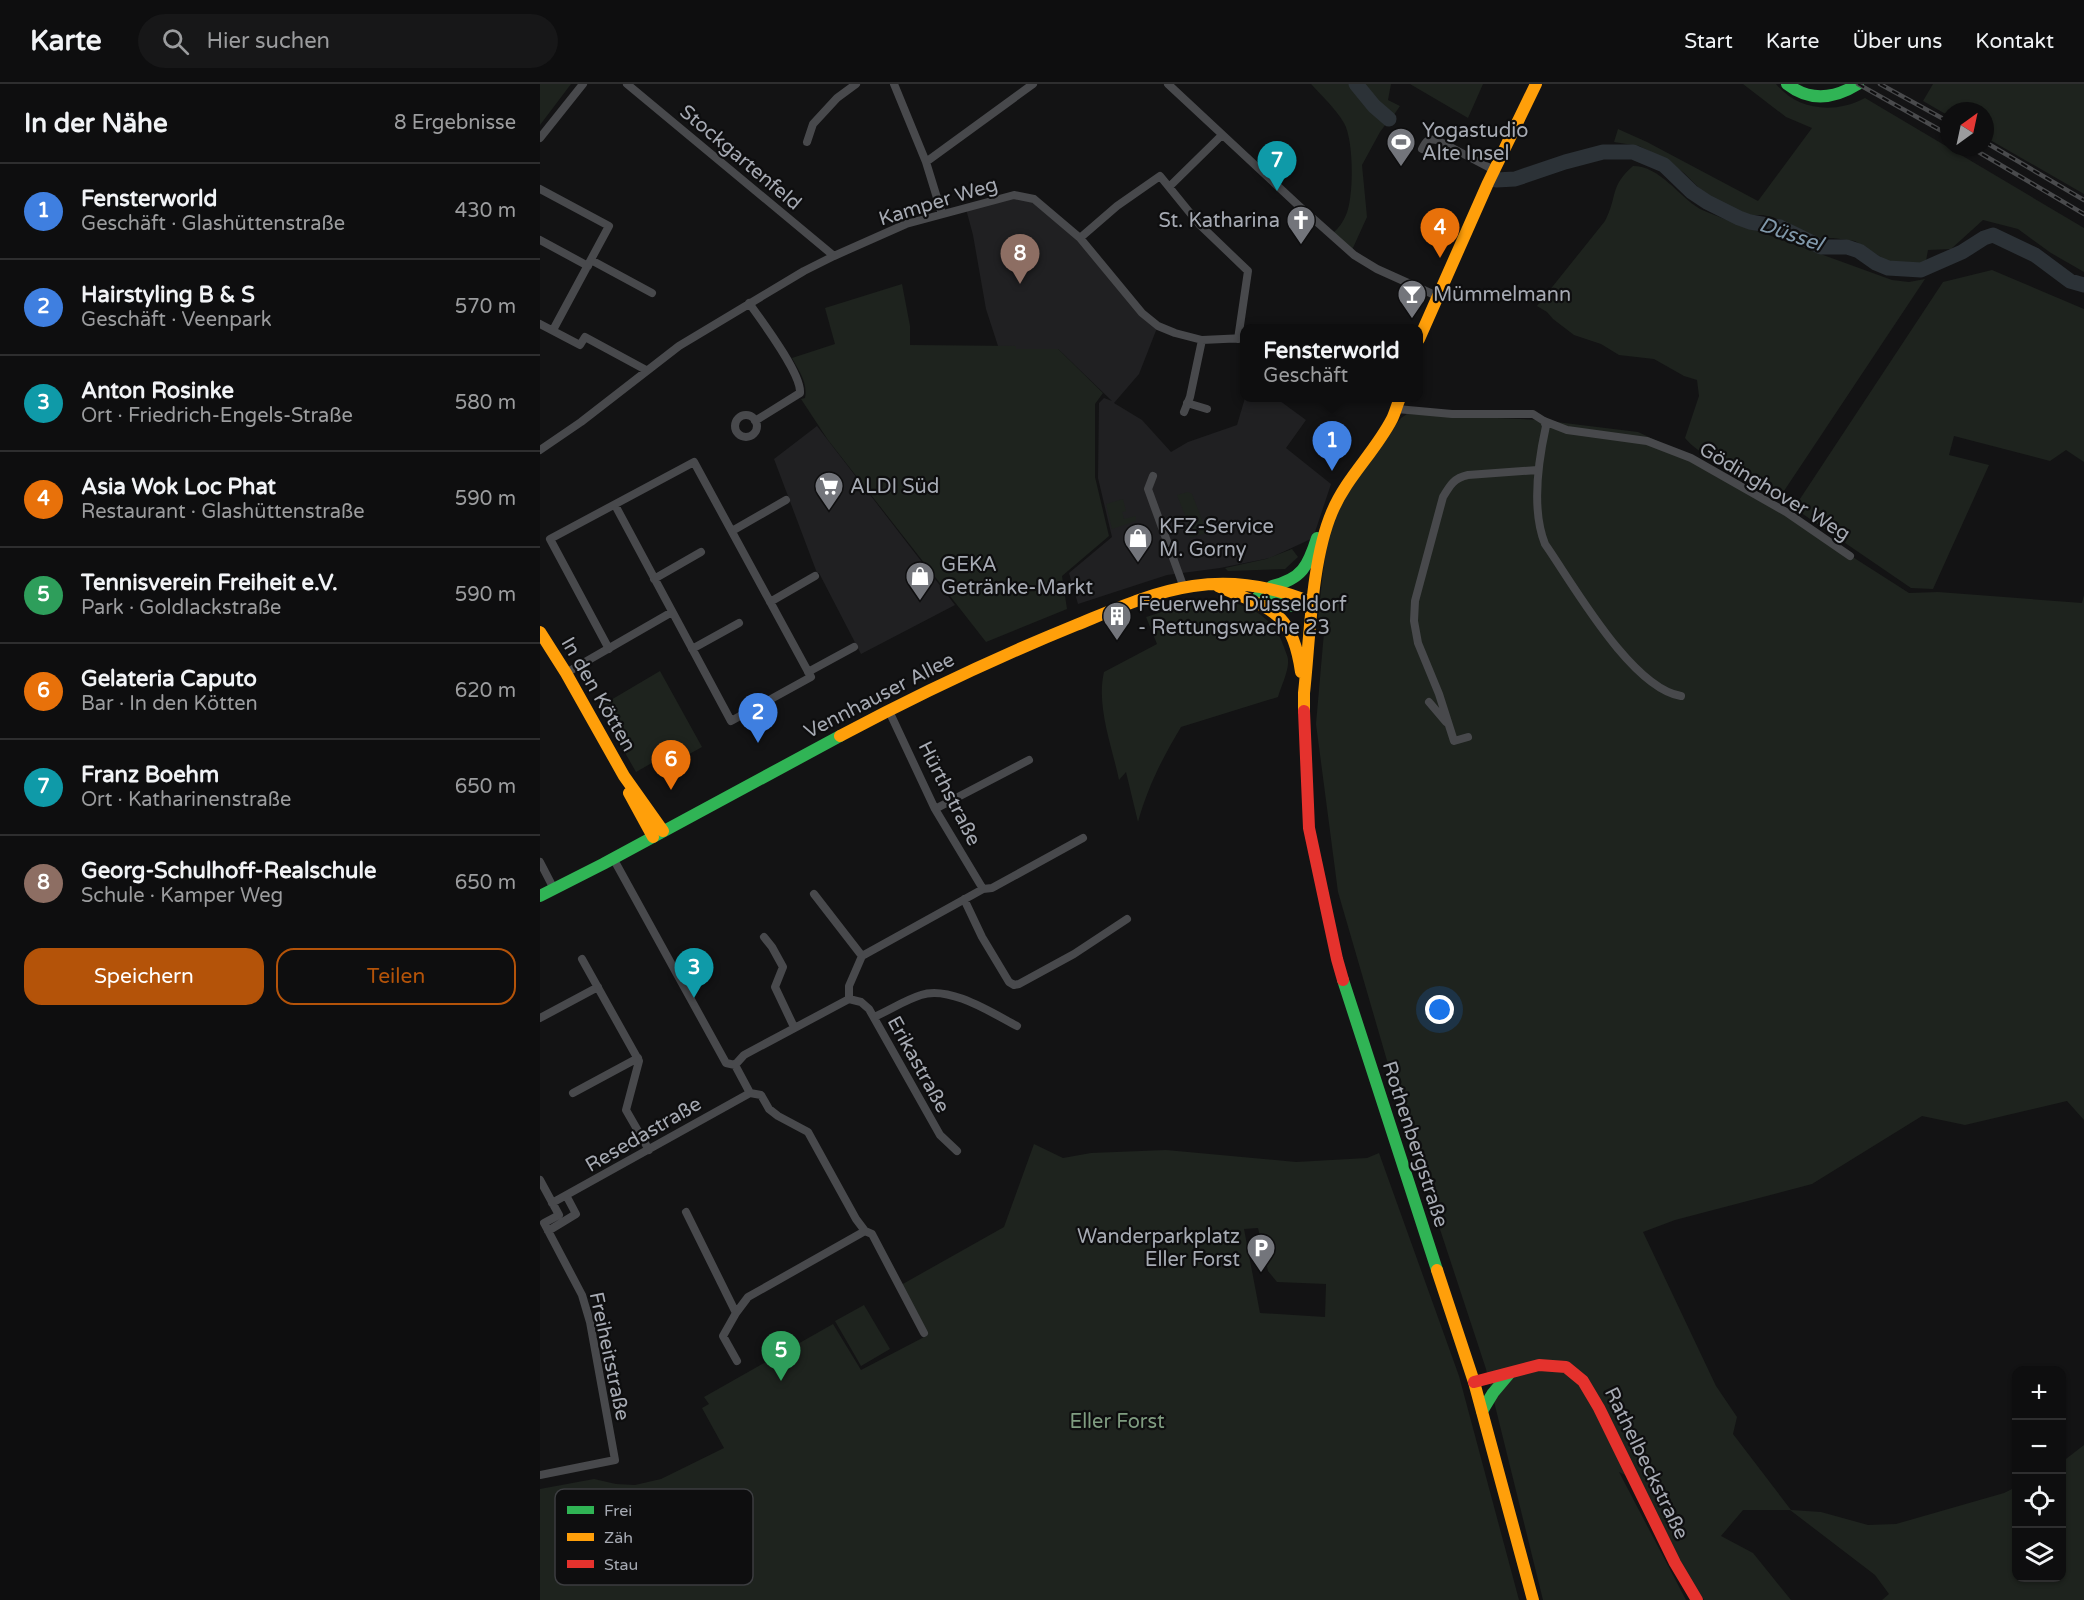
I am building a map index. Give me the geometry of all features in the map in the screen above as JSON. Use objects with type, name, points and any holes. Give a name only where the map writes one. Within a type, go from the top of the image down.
[{"type":"main road","points":[[1423,329],[1494,170],[1536,84]]},
{"type":"main road","points":[[1787,84],[1793,90],[1811,97],[1832,97],[1854,86]]},
{"type":"main road","points":[[1259,587],[1286,584],[1306,568],[1317,537],[1325,531],[1339,496],[1384,432],[1399,403]]},
{"type":"main road","name":"Rothenbergstraße","points":[[1325,531],[1313,603],[1304,693],[1309,828],[1337,959],[1474,1382],[1533,1600]]},
{"type":"main road","name":"Vennhauser Allee","points":[[540,896],[971,669],[1113,611],[1184,588],[1236,583],[1296,595],[1313,603]]},
{"type":"main road","name":"Vennhauser Allee","points":[[1216,585],[1293,606],[1313,603]]},
{"type":"main road","name":"Vennhauser Allee","points":[[1216,585],[1264,604],[1279,617],[1288,629]]},
{"type":"main road","name":"Rothenbergstraße","points":[[1288,629],[1297,650],[1304,693]]},
{"type":"main road","name":"In den Kötten","points":[[540,632],[624,776],[624,784],[658,834]]},
{"type":"main road","name":"Rathelbeckstraße","points":[[1474,1382],[1539,1365],[1566,1367],[1583,1381],[1599,1408],[1675,1563],[1697,1600]]},
{"type":"main road","points":[[1482,1411],[1509,1374]]},
{"type":"street","points":[[540,138],[583,84]]},
{"type":"street","name":"Stockgartenfeld","points":[[627,84],[834,256]]},
{"type":"street","points":[[807,142],[813,124],[837,98],[856,84]]},
{"type":"street","points":[[894,84],[926,162],[942,214]]},
{"type":"street","points":[[926,162],[1033,84]]},
{"type":"street","points":[[1168,84],[1354,255],[1377,269],[1437,296]]},
{"type":"street","points":[[1169,188],[1222,135]]},
{"type":"street","points":[[1422,149],[1427,140],[1431,138],[1494,170]]},
{"type":"street","points":[[1080,238],[1118,206],[1160,176],[1199,224],[1248,271],[1243,324]]},
{"type":"street","points":[[540,189],[609,226],[553,330]]},
{"type":"street","name":"Kamper Weg","points":[[540,450],[581,422],[679,346],[749,303],[834,256],[898,226],[1019,194],[1042,204],[1080,238],[1149,320],[1176,333],[1202,340],[1240,339]]},
{"type":"street","points":[[540,240],[652,293]]},
{"type":"street","points":[[749,303],[795,373],[801,387],[800,393],[794,398],[755,421]]},
{"type":"street","points":[[540,324],[580,345],[585,337],[646,370]]},
{"type":"street","points":[[1184,412],[1202,340]]},
{"type":"street","points":[[1187,403],[1207,409]]},
{"type":"street","name":"Gödinghover Weg","points":[[1399,403],[1452,414],[1533,414],[1567,430],[1647,441],[1690,458],[1786,512],[1850,556]]},
{"type":"street","points":[[1544,421],[1546,426],[1538,470],[1539,520],[1545,544],[1631,665],[1661,688],[1681,696]]},
{"type":"street","points":[[609,648],[550,539],[694,462],[811,677],[731,722],[615,506]]},
{"type":"street","points":[[1468,737],[1454,741],[1439,694],[1418,642],[1414,621],[1415,601],[1443,497],[1452,483],[1460,477],[1538,470]]},
{"type":"street","points":[[1153,476],[1148,489],[1184,588]]},
{"type":"street","points":[[732,531],[786,500]]},
{"type":"street","points":[[654,579],[701,552]]},
{"type":"street","points":[[770,602],[815,576]]},
{"type":"street","points":[[566,673],[672,612]]},
{"type":"street","points":[[692,649],[739,623]]},
{"type":"street","points":[[808,672],[854,647]]},
{"type":"street","points":[[1429,702],[1448,724]]},
{"type":"street","name":"Hürthstraße","points":[[889,711],[935,809],[983,889]]},
{"type":"street","points":[[935,809],[1029,759]]},
{"type":"street","points":[[735,1065],[744,1055],[849,999],[849,986],[861,956],[964,899],[983,889],[992,888],[1083,838]]},
{"type":"street","points":[[613,858],[726,1063],[735,1065],[750,1093],[761,1095],[769,1108],[778,1116],[808,1132],[856,1219],[865,1231],[872,1234],[924,1334]]},
{"type":"street","points":[[540,862],[554,889]]},
{"type":"street","points":[[814,894],[861,956]]},
{"type":"street","points":[[964,899],[982,937],[1009,982],[1014,985],[1074,954],[1127,919]]},
{"type":"street","points":[[764,937],[783,967],[775,987],[794,1027]]},
{"type":"street","points":[[582,958],[638,1058],[626,1110],[649,1150]]},
{"type":"street","points":[[540,1018],[597,987]]},
{"type":"street","points":[[874,1017],[922,994],[941,994],[979,1006],[1017,1026]]},
{"type":"street","name":"Erikastraße","points":[[849,999],[861,1002],[869,1008],[940,1135],[957,1151]]},
{"type":"street","points":[[573,1093],[638,1058]]},
{"type":"street","name":"Resedastraße","points":[[552,1203],[567,1197],[750,1093]]},
{"type":"street","points":[[540,1180],[559,1215],[544,1226]]},
{"type":"street","points":[[544,1226],[576,1214],[567,1197]]},
{"type":"street","points":[[686,1212],[736,1313]]},
{"type":"street","name":"Freiheitstraße","points":[[540,1475],[615,1460],[590,1322],[582,1295],[544,1226]]},
{"type":"street","points":[[737,1361],[723,1336],[748,1297],[865,1231]]},
{"type":"shaded area","points":[[1013,196],[1034,199],[1080,239],[1157,328],[1139,374],[1114,403],[1142,420],[1171,452],[1188,442],[1237,425],[1244,402],[1281,402],[1306,420],[1286,448],[1331,484],[1313,538],[1270,558],[1167,575],[1078,604],[1069,573],[1112,537],[1098,478],[1099,403],[1104,398],[1112,401],[1058,349],[1016,349],[1016,346],[998,346],[986,309],[966,209]]},
{"type":"shaded area","points":[[817,426],[955,605],[861,654],[817,573],[774,459]]},
{"type":"green space","points":[[540,84],[571,84],[540,125]]},
{"type":"green space","points":[[1311,84],[1355,84],[1377,111],[1389,120],[1362,165],[1367,217],[1352,250],[1333,233],[1345,218],[1349,207],[1352,169],[1350,142],[1344,123]]},
{"type":"green space","points":[[1358,84],[1391,84],[1388,100],[1400,106],[1391,119],[1375,105]]},
{"type":"green space","points":[[1410,84],[1483,84],[1468,118]]},
{"type":"green space","points":[[1743,84],[1776,84],[1795,100],[1818,107],[1842,106],[1865,98],[1940,143],[1940,156],[1963,156],[2084,228],[2084,272],[2051,253],[2018,229],[1983,220],[1951,249],[1928,250],[1926,261],[1918,266],[1889,262],[1855,241],[1817,238],[1785,221],[1763,215],[1748,215],[1722,204],[1701,190],[1684,173],[1663,158],[1639,146],[1614,142],[1618,129],[1758,201],[1812,128],[1786,117]]},
{"type":"green space","points":[[1933,84],[2084,84],[2084,194],[1994,142],[1994,102],[1940,102],[1940,111],[1923,101]]},
{"type":"green space","points":[[1633,166],[1652,171],[1700,209],[1727,220],[1892,280],[1909,282],[1925,279],[1780,497],[1705,454],[1685,438],[1699,396],[1697,380],[1684,376],[1654,359],[1619,355],[1601,344],[1574,335],[1537,306],[1605,221],[1620,180]]},
{"type":"green space","points":[[1992,270],[2084,309],[2084,462],[2066,450],[2050,461],[1954,436],[1949,455],[1989,465],[1933,589],[1911,588],[1794,508],[1943,282]]},
{"type":"green space","points":[[902,284],[910,326],[910,345],[1016,346],[1016,349],[1058,349],[1103,393],[1095,404],[1095,477],[1109,536],[1062,576],[1067,609],[986,642],[828,440],[801,399],[805,398],[805,387],[792,358],[835,344],[825,308]]},
{"type":"green space","points":[[1407,414],[1540,420],[1638,432],[1709,465],[1909,593],[1938,592],[2082,603],[2084,595],[2084,1120],[2067,1101],[1965,1125],[1922,1116],[1812,1184],[1675,1220],[1643,1232],[1716,1386],[1737,1417],[1733,1434],[1791,1510],[1821,1512],[1868,1525],[1896,1524],[2012,1489],[2012,1582],[2066,1582],[2066,1459],[2084,1445],[2084,1600],[1882,1600],[1889,1594],[1875,1575],[1790,1510],[1743,1510],[1721,1536],[1753,1553],[1791,1600],[1704,1600],[1686,1573],[1638,1481],[1619,1472],[1686,1600],[1543,1600],[1486,1369],[1406,1126],[1338,892],[1316,724],[1325,621],[1318,619],[1324,563],[1333,521],[1359,473],[1401,418]]},
{"type":"green space","points":[[1188,492],[1192,494],[1207,533],[1190,538],[1189,535],[1192,533],[1177,495]]},
{"type":"green space","points":[[1123,499],[1126,511],[1122,512],[1124,519],[1136,516],[1136,521],[1112,529],[1106,504]]},
{"type":"green space","points":[[1292,549],[1298,557],[1285,569],[1228,571],[1225,568],[1266,559]]},
{"type":"green space","points":[[1215,600],[1238,604],[1257,613],[1266,619],[1279,636],[1288,657],[1288,664],[1278,697],[1181,727],[1156,773],[1138,822],[1126,772],[1119,780],[1106,726],[1102,698],[1104,672],[1157,644],[1146,617]]},
{"type":"green space","points":[[660,671],[702,747],[662,769],[657,760],[636,772],[599,707]]},
{"type":"green space","name":"Eller Forst","points":[[1034,1144],[1063,1158],[1091,1153],[1166,1150],[1296,1162],[1367,1158],[1379,1153],[1459,1376],[1519,1600],[540,1600],[540,1489],[594,1479],[635,1485],[661,1479],[724,1448],[702,1408],[709,1404],[704,1397],[833,1324],[861,1370],[928,1335],[901,1285],[1004,1227]],"holes":[[[1258,1228],[1268,1271],[1277,1282],[1326,1284],[1325,1317],[1260,1313],[1244,1229]]]},
{"type":"green space","points":[[864,1305],[890,1349],[861,1366],[835,1321]]},
{"type":"waterway","name":"Düssel","points":[[1356,84],[1374,106],[1389,119]]},
{"type":"waterway","name":"Düssel","points":[[1496,180],[1515,179],[1603,152],[1633,152],[1664,165],[1692,192],[1739,218],[1780,227],[1821,247],[1847,247],[1859,251],[1888,268],[1921,270],[1993,235],[2035,255],[2070,281],[2084,285]]},
{"type":"railway","points":[[1858,84],[1940,130]]},
{"type":"railway","points":[[1880,84],[1940,117]]},
{"type":"railway","points":[[1994,147],[2084,200]]},
{"type":"railway","points":[[1985,156],[2084,214]]},
{"type":"traffic: fast","points":[[1787,84],[1804,94],[1813,96],[1840,93],[1858,84]]},
{"type":"traffic: fast","points":[[1272,586],[1290,579],[1302,570],[1307,564],[1317,538]]},
{"type":"traffic: fast","points":[[1258,597],[1293,606],[1313,603]]},
{"type":"traffic: fast","points":[[540,896],[840,736]]},
{"type":"traffic: fast","points":[[1343,980],[1437,1270]]},
{"type":"traffic: fast","points":[[1482,1411],[1509,1374]]},
{"type":"traffic: slow","points":[[1423,330],[1488,183],[1536,84]]},
{"type":"traffic: slow","points":[[1304,711],[1312,601],[1325,532],[1338,500],[1385,431],[1399,402]]},
{"type":"traffic: slow","points":[[840,736],[1016,650],[1148,597],[1193,586],[1224,584],[1269,589],[1313,603]]},
{"type":"traffic: slow","points":[[1218,586],[1264,606],[1284,623],[1297,651],[1301,672]]},
{"type":"traffic: slow","points":[[540,632],[624,776],[663,831]]},
{"type":"traffic: slow","points":[[629,793],[653,837]]},
{"type":"traffic: slow","points":[[1437,1270],[1474,1382],[1533,1600]]},
{"type":"traffic: jam","points":[[1304,711],[1309,828],[1343,980]]},
{"type":"traffic: jam","points":[[1474,1382],[1539,1365],[1566,1367],[1583,1381],[1599,1408],[1675,1563],[1697,1600]]},
{"type":"place","name":"Yogastudio Alte Insel","points":[[1401,168]]},
{"type":"place","name":"Franz Boehm","points":[[1277,191]]},
{"type":"place","name":"St. Katharina","points":[[1301,246]]},
{"type":"place","name":"Asia Wok Loc Phat","points":[[1440,258]]},
{"type":"place","name":"Georg-Schulhoff-Realschule","points":[[1020,284]]},
{"type":"place","name":"Mümmelmann","points":[[1412,320]]},
{"type":"place","name":"Fensterworld","points":[[1332,471]]},
{"type":"place","name":"ALDI Süd","points":[[829,512]]},
{"type":"place","name":"KFZ-Service M. Gorny","points":[[1138,564]]},
{"type":"place","name":"GEKA Getränke-Markt","points":[[920,602]]},
{"type":"place","name":"Feuerwehr Düsseldorf - Rettungswache 23","points":[[1117,642]]},
{"type":"place","name":"Hairstyling B & S","points":[[758,743]]},
{"type":"place","name":"Gelateria Caputo","points":[[671,790]]},
{"type":"place","name":"Anton Rosinke","points":[[694,998]]},
{"type":"place","name":"Wanderparkplatz Eller Forst","points":[[1261,1274]]},
{"type":"place","name":"Tennisverein Freiheit e.V.","points":[[781,1381]]}]
